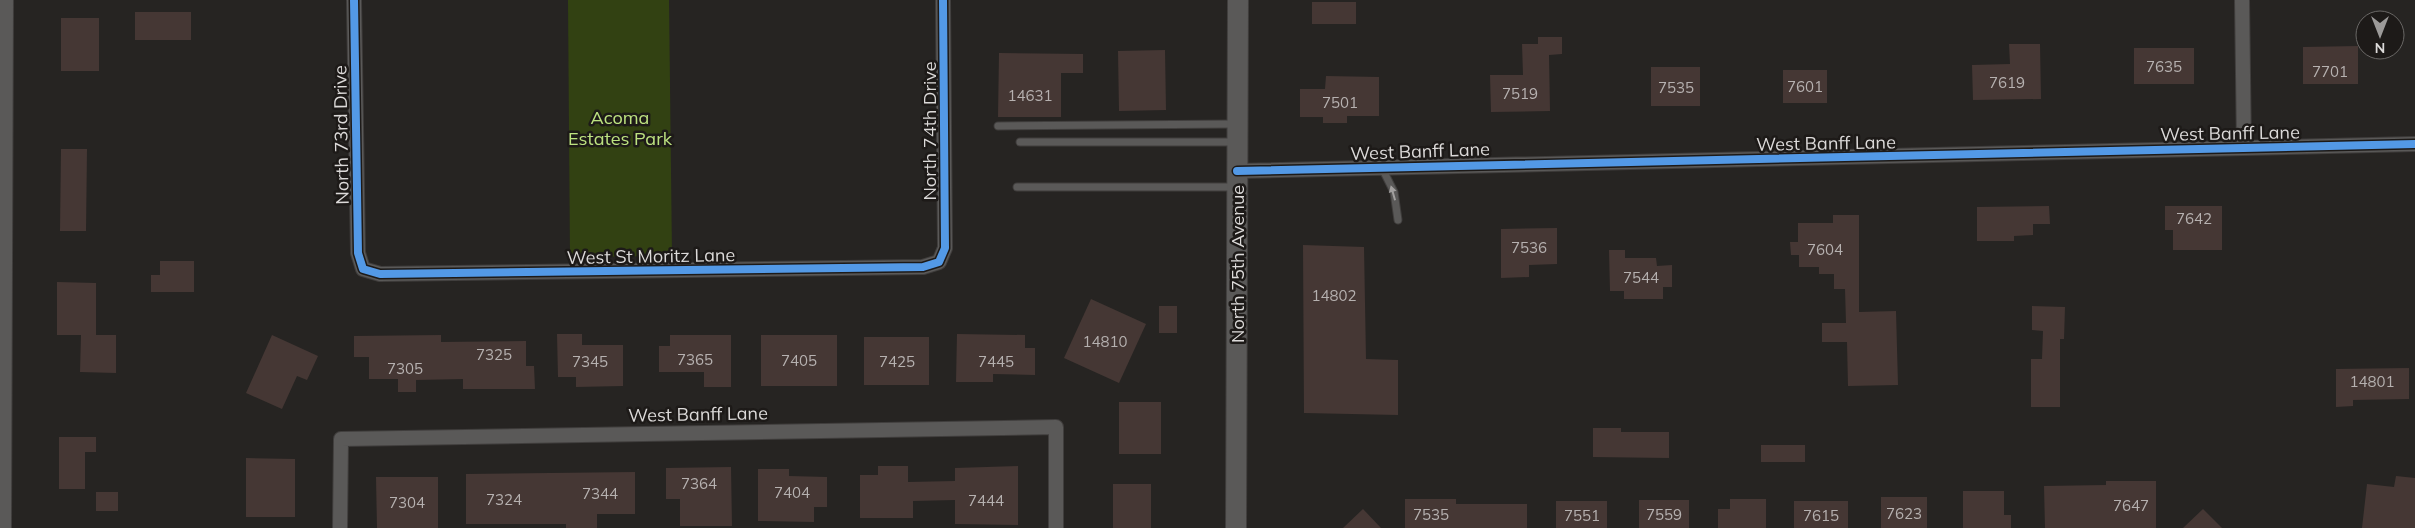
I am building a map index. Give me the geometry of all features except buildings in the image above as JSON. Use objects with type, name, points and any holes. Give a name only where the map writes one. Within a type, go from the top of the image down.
[{"type":"main road","name":"North 75th Avenue","points":[[1236,528],[1238,0]]},
{"type":"street","points":[[4,528],[2,246],[6,0]]},
{"type":"street","name":"North 73rd Drive","points":[[354,0],[358,253],[363,269]]},
{"type":"street","name":"North 74th Drive","points":[[939,262],[945,248],[943,0]]},
{"type":"street","points":[[2242,0],[2244,148]]},
{"type":"street","name":"West Banff Lane","points":[[1237,179],[1382,168],[2415,144]]},
{"type":"street","name":"West St Moritz Lane","points":[[363,269],[380,274],[488,273],[923,267],[939,262]]},
{"type":"street","name":"West Banff Lane","points":[[340,528],[341,439],[1056,427],[1056,528]]},
{"type":"lane","points":[[998,126],[1237,133]]},
{"type":"lane","points":[[1020,142],[1237,133]]},
{"type":"lane","points":[[1382,168],[1394,192],[1398,220]]},
{"type":"lane","points":[[1017,187],[1237,179]]},
{"type":"green space","name":"Acoma Estates Park","points":[[568,0],[669,0],[672,256],[570,257]]},
{"type":"cycle path","points":[[354,0],[358,253],[363,269],[380,274],[923,267],[939,262],[945,248],[943,0]]},
{"type":"cycle path","points":[[1237,171],[2415,144]]}]
